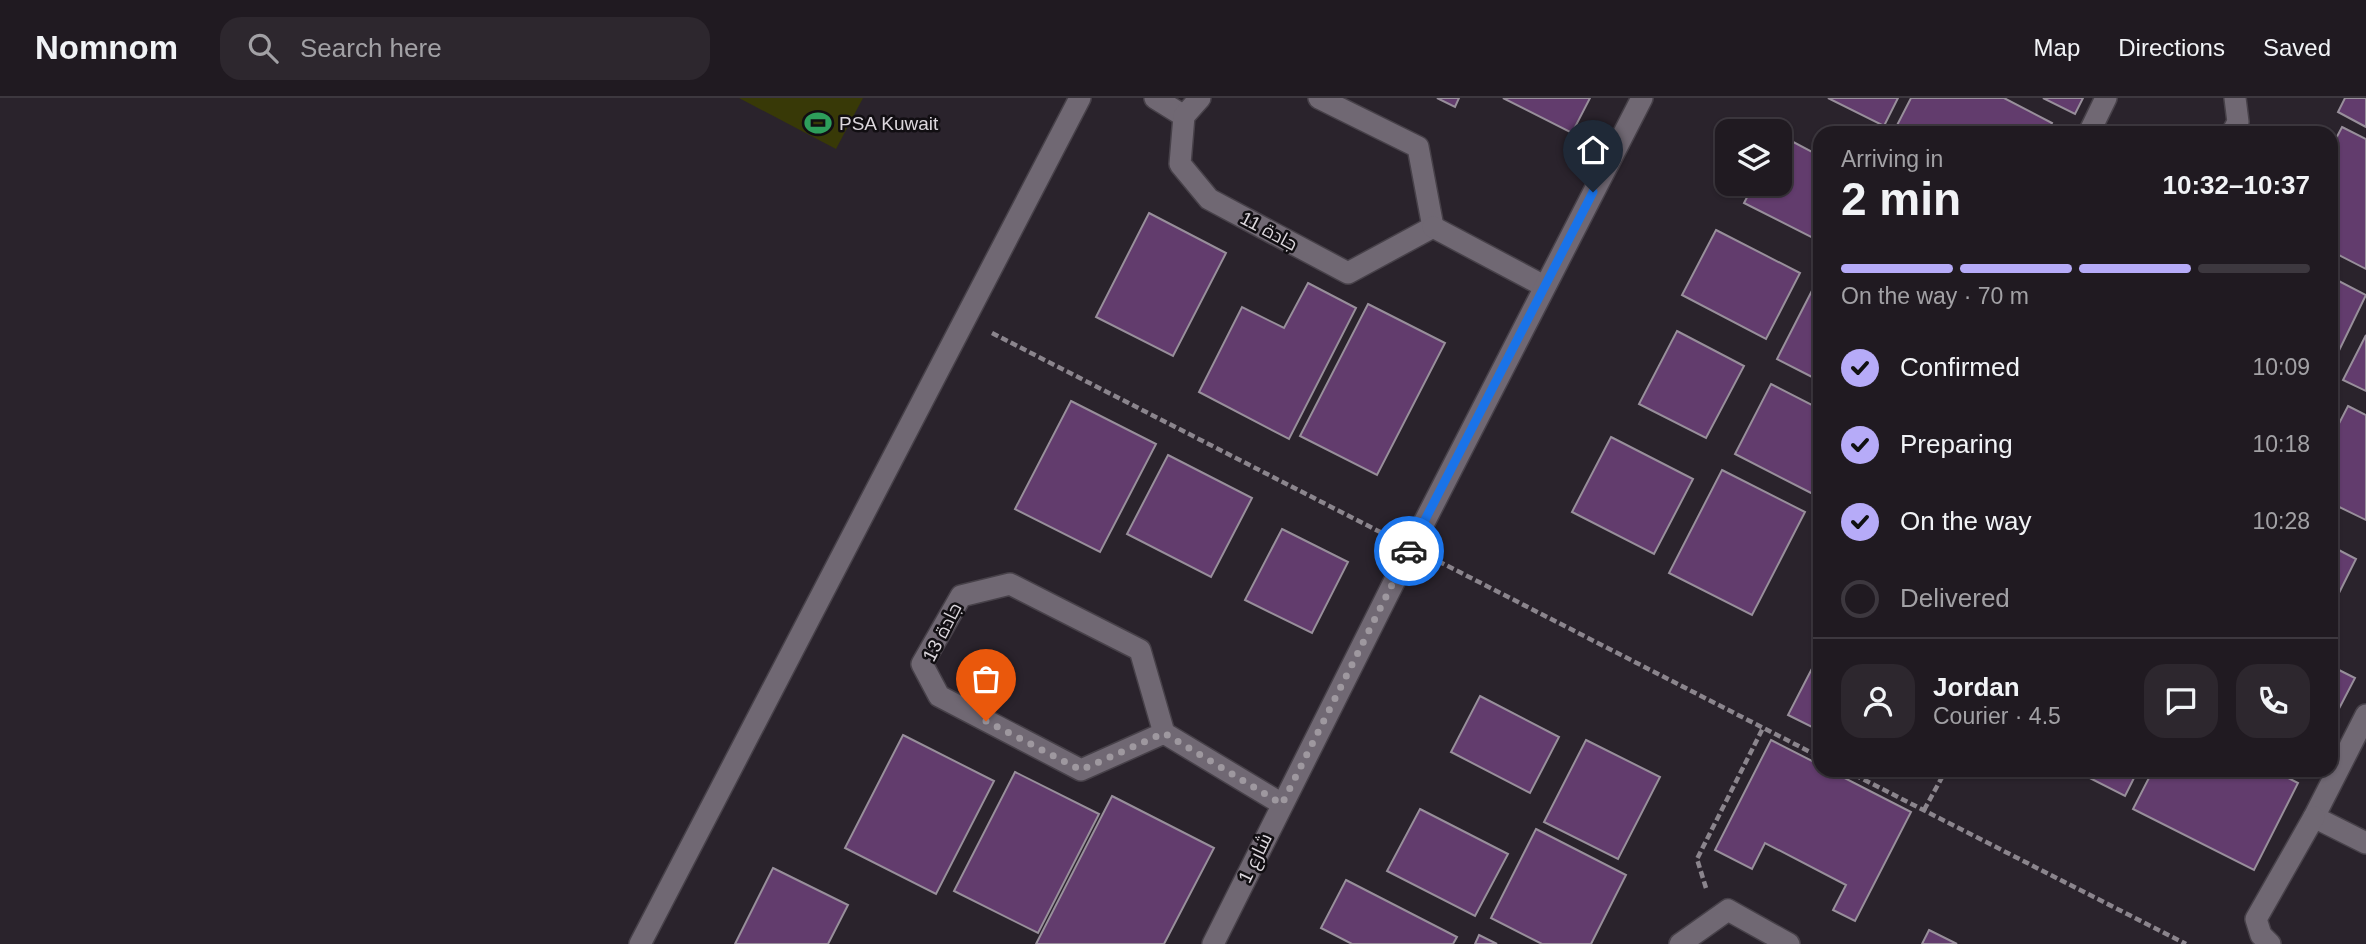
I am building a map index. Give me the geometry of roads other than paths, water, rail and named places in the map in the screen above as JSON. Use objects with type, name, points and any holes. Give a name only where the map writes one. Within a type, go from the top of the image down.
[{"type":"street","points":[[640,944],[1080,98]]},
{"type":"street","points":[[1155,98],[1184,116],[1200,98]]},
{"type":"street","points":[[1319,98],[1418,147],[1433,227],[1544,286]]},
{"type":"street","name":"شارع 1","points":[[1213,944],[1544,286],[1642,98]]},
{"type":"street","points":[[2092,126],[2106,98]]},
{"type":"street","points":[[2235,98],[2238,122],[2236,126]]},
{"type":"street","name":"جادة 11","points":[[1184,116],[1180,164],[1209,199],[1348,273],[1433,227]]},
{"type":"street","name":"جادة 13","points":[[1010,584],[1140,650],[1164,733],[1081,770],[939,696],[922,664],[961,596],[1010,584]]},
{"type":"street","points":[[2338,770],[2366,715]]},
{"type":"street","points":[[1164,733],[1282,804]]},
{"type":"street","points":[[2270,944],[2261,935],[2256,919],[2334,777]]},
{"type":"street","points":[[2314,817],[2366,843]]},
{"type":"street","points":[[1680,944],[1728,910],[1789,944]]},
{"type":"place","name":"PSA Kuwait","points":[[818,123]]}]
